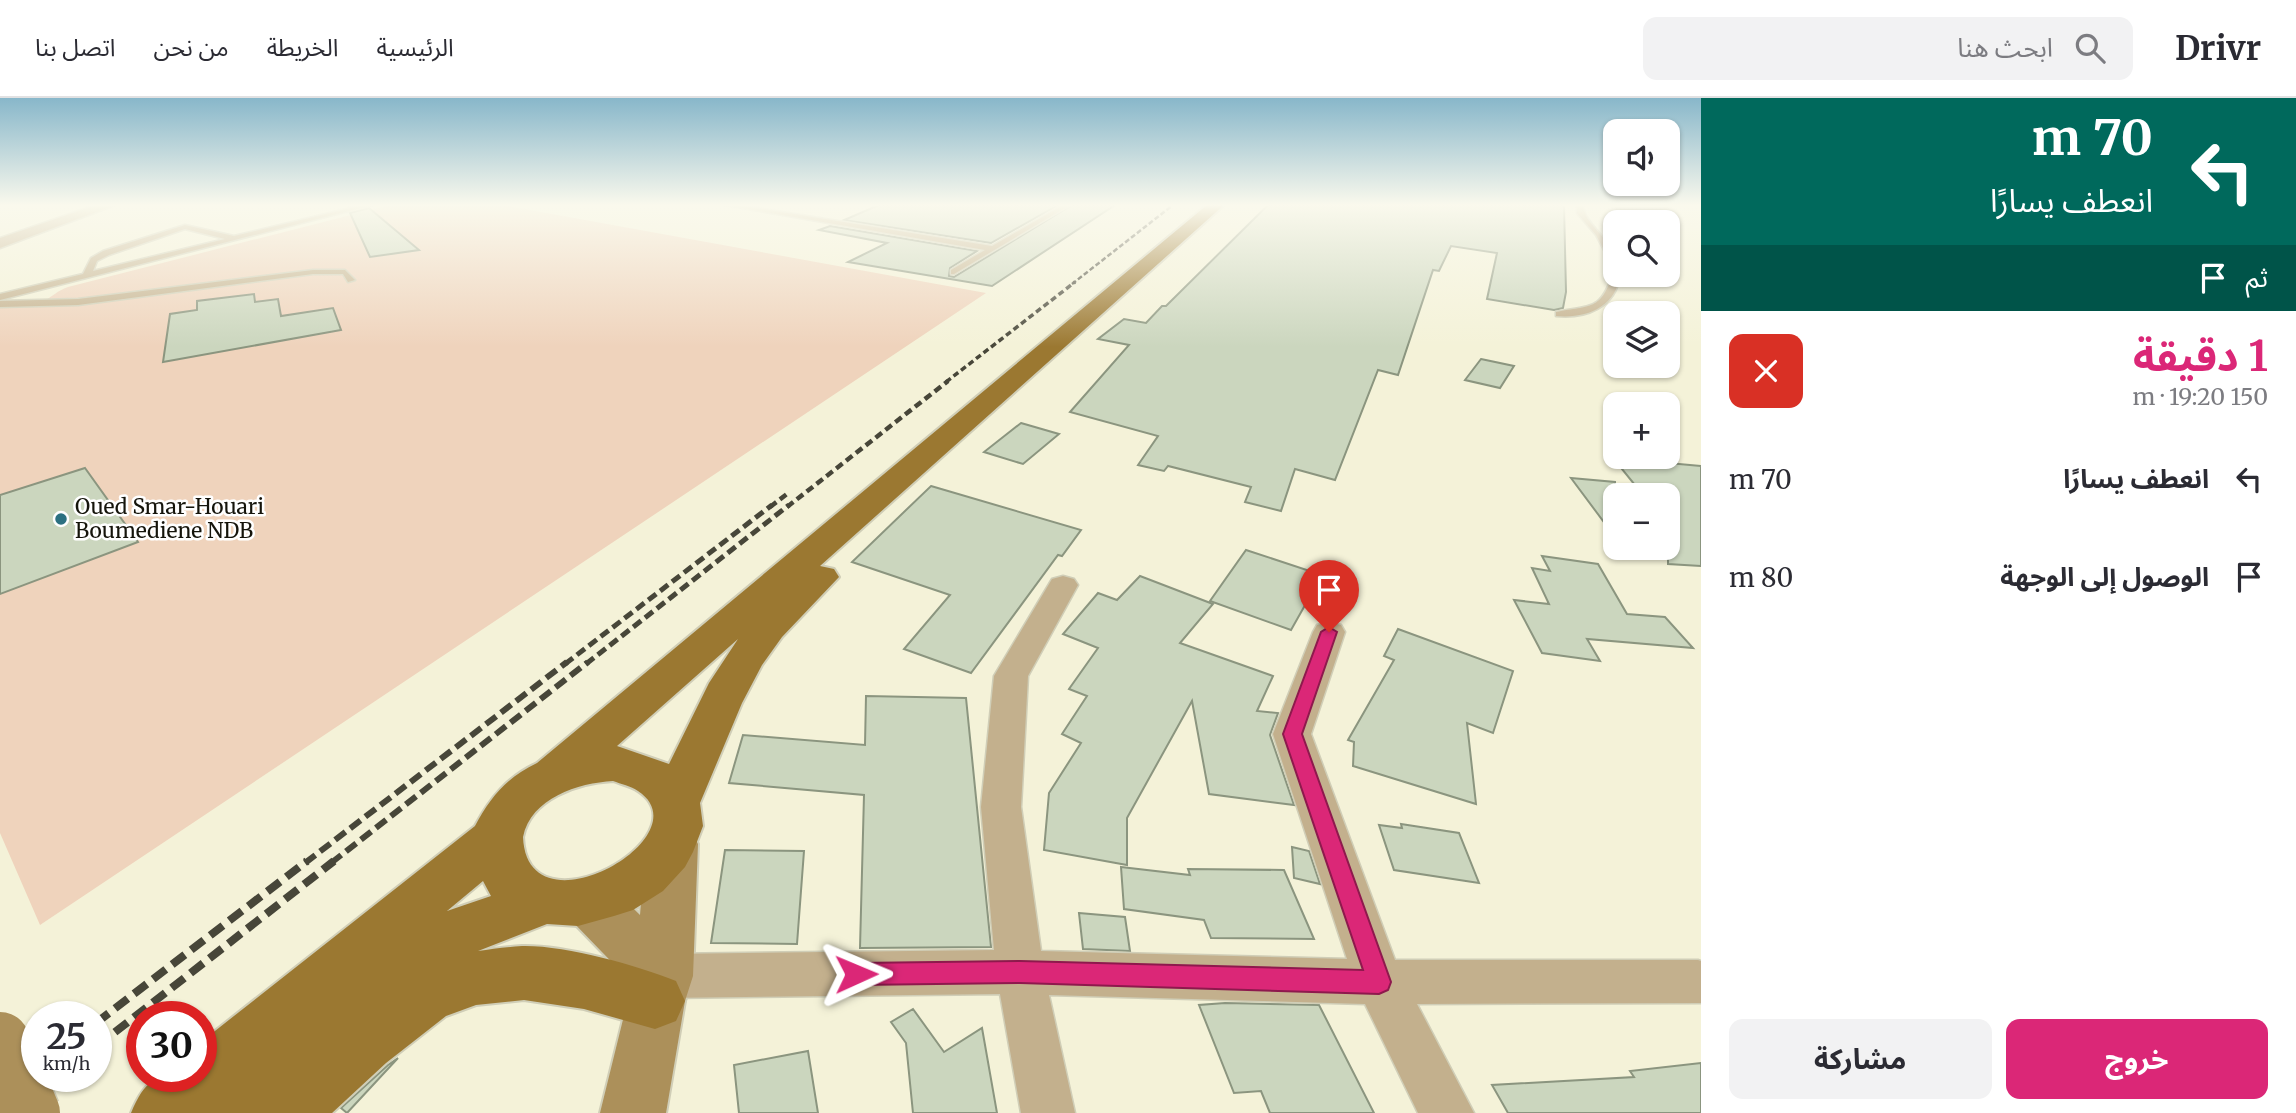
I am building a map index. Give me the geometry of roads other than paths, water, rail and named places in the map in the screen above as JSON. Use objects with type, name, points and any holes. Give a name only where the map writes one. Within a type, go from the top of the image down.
[{"type":"main road","points":[[223,1113],[364,989],[414,955],[464,930],[567,901],[624,890],[654,870],[726,693],[753,647],[785,611],[997,403],[1164,252]]},
{"type":"main road","points":[[164,1113],[496,839],[503,820],[516,802],[534,786],[555,774],[1173,252]]},
{"type":"main road","points":[[555,774],[586,764],[616,763],[643,769],[664,782],[674,823],[660,989],[633,1113]]},
{"type":"main road","points":[[496,839],[507,880],[527,896],[567,901],[660,989]]},
{"type":"main road","points":[[284,1113],[364,1041],[428,994],[476,978],[524,973],[660,989]]},
{"type":"main road","points":[[0,1042],[30,1113]]},
{"type":"street","points":[[1048,1113],[1020,972],[1000,807],[1011,676],[1063,585]]},
{"type":"street","points":[[1329,632],[1293,734],[1379,982],[1447,1113]]},
{"type":"street","points":[[660,989],[1020,972],[1379,982],[1698,982]]},
{"type":"lane","points":[[87,275],[94,260],[108,252]]},
{"type":"lane","points":[[0,297],[177,252]]},
{"type":"lane","points":[[954,272],[986,252]]},
{"type":"lane","points":[[11,294],[36,298],[109,294],[306,267]]},
{"type":"lane","points":[[0,304],[78,302],[323,271],[345,272],[351,280]]},
{"type":"lane","points":[[1559,314],[1595,309],[1605,302],[1615,287]]},
{"type":"railway","points":[[1072,284],[1112,252]]},
{"type":"railway","points":[[946,382],[1075,282]]},
{"type":"railway","points":[[787,507],[948,381]]},
{"type":"railway","points":[[770,507],[787,494]]},
{"type":"railway","points":[[565,664],[772,505]]},
{"type":"railway","points":[[586,664],[789,505]]},
{"type":"railway","points":[[305,863],[567,662]]},
{"type":"railway","points":[[331,863],[588,662]]},
{"type":"railway","points":[[112,1011],[307,861]]},
{"type":"railway","points":[[112,1034],[334,861]]},
{"type":"railway","points":[[0,1097],[21,1081]]},
{"type":"railway","points":[[11,1113],[38,1092]]},
{"type":"place","name":"Oued Smar-Houari Boumediene NDB","points":[[61,519]]}]
